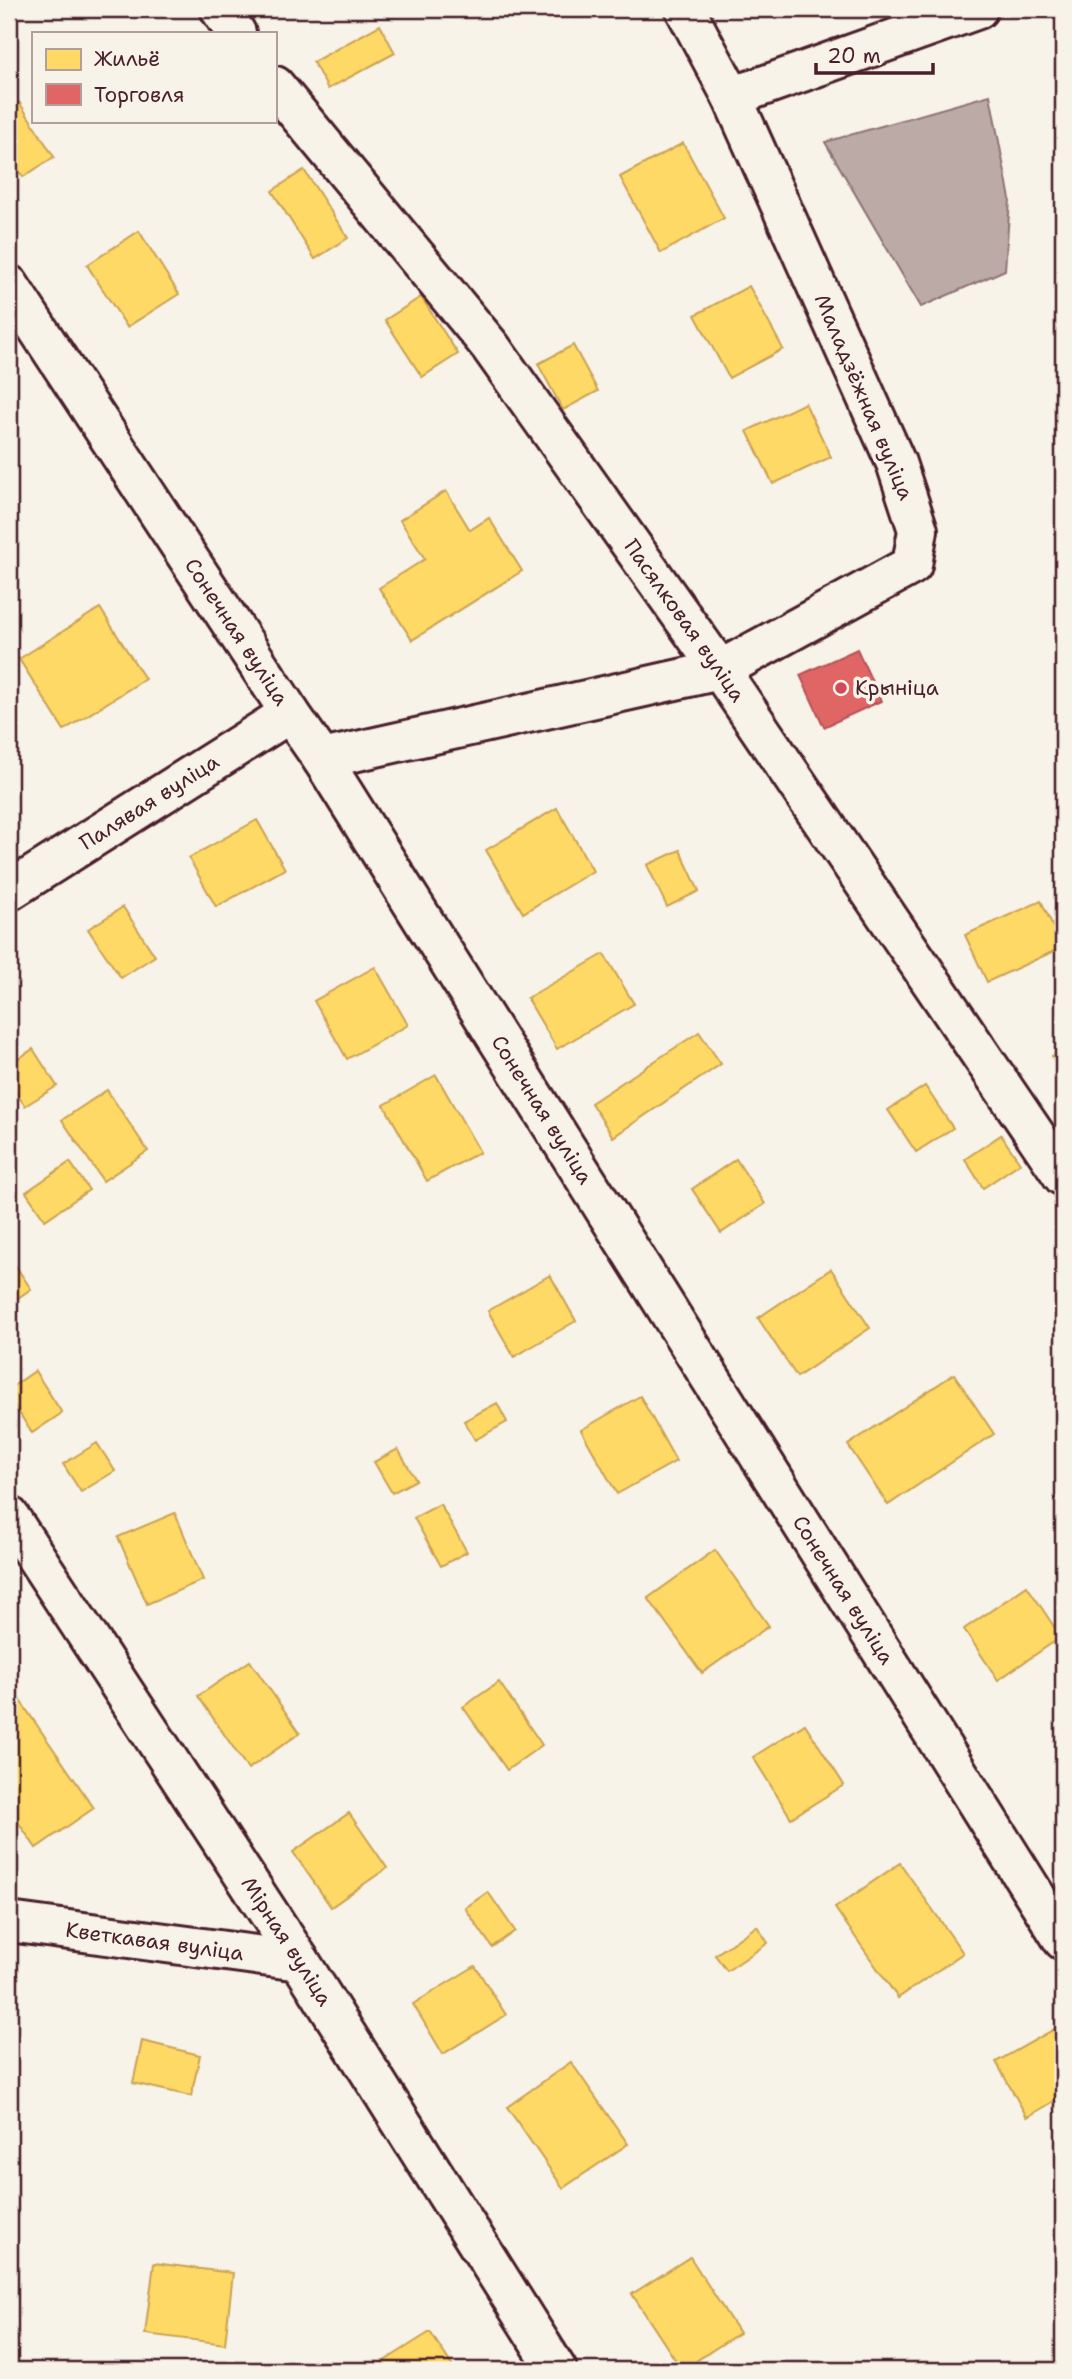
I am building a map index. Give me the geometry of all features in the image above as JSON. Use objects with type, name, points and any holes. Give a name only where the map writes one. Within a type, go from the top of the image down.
[{"type":"street","points":[[220,9],[235,32]]},
{"type":"street","name":"Маладзёжная вуліца","points":[[322,759],[720,670],[912,565],[918,530],[896,463],[732,96],[685,9]]},
{"type":"street","points":[[732,96],[978,9]]},
{"type":"street","name":"Пасялковая вуліца","points":[[276,87],[490,346],[720,670],[1063,1176]]},
{"type":"street","name":"Сонечная вуліца","points":[[9,285],[322,759],[1063,1940]]},
{"type":"street","name":"Палявая вуліца","points":[[9,891],[290,713]]},
{"type":"street","name":"Мірная вуліца","points":[[9,1516],[300,1961],[557,2370]]},
{"type":"street","name":"Кветкавая вуліца","points":[[9,1922],[300,1961]]},
{"type":"shaded area","points":[[990,95],[1010,199],[1005,270],[921,307],[825,142]]},
{"type":"building: Жильё","points":[[569,9],[592,9],[574,18]]},
{"type":"building: Жильё","points":[[380,25],[395,53],[328,89],[313,62]]},
{"type":"building: Жильё","points":[[19,102],[54,157],[23,177],[9,154],[9,108]]},
{"type":"building: Жильё","points":[[683,143],[724,218],[661,253],[620,177]]},
{"type":"building: Жильё","points":[[304,170],[348,238],[315,259],[272,191]]},
{"type":"building: Жильё","points":[[139,231],[179,294],[127,327],[87,265]]},
{"type":"building: Жильё","points":[[749,286],[783,349],[729,378],[695,315]]},
{"type":"building: Жильё","points":[[421,297],[458,354],[422,377],[385,320]]},
{"type":"building: Жильё","points":[[573,345],[598,391],[563,410],[538,364]]},
{"type":"building: Жильё","points":[[805,403],[831,457],[773,484],[747,431]]},
{"type":"building: Жильё","points":[[446,491],[470,530],[489,518],[522,571],[412,640],[379,588],[425,559],[400,520]]},
{"type":"building: Жильё","points":[[100,608],[145,679],[64,730],[19,659]]},
{"type":"building: Жильё","points":[[557,808],[593,871],[523,913],[486,850]]},
{"type":"building: Жильё","points":[[257,820],[285,869],[216,907],[189,858]]},
{"type":"building: Жильё","points":[[680,850],[699,891],[667,907],[647,865]]},
{"type":"building: Жильё","points":[[1041,901],[1063,947],[987,982],[965,935]]},
{"type":"building: Жильё","points":[[123,907],[155,956],[121,978],[88,929]]},
{"type":"building: Жильё","points":[[604,954],[634,1004],[557,1049],[527,998]]},
{"type":"building: Жильё","points":[[375,967],[408,1025],[347,1059],[314,1001]]},
{"type":"building: Жильё","points":[[699,1032],[721,1064],[613,1137],[591,1103]]},
{"type":"building: Жильё","points":[[33,1049],[57,1086],[25,1106],[9,1082],[9,1065]]},
{"type":"building: Жильё","points":[[1063,1051],[1063,1082],[1052,1056]]},
{"type":"building: Жильё","points":[[436,1075],[480,1152],[427,1181],[384,1105]]},
{"type":"building: Жильё","points":[[925,1086],[953,1128],[916,1152],[888,1110]]},
{"type":"building: Жильё","points":[[107,1090],[148,1151],[103,1181],[62,1120]]},
{"type":"building: Жильё","points":[[1001,1135],[1020,1163],[983,1188],[965,1159]]},
{"type":"building: Жильё","points":[[736,1159],[765,1204],[721,1233],[692,1189]]},
{"type":"building: Жильё","points":[[70,1162],[89,1190],[45,1220],[26,1192]]},
{"type":"building: Жильё","points":[[9,1256],[31,1289],[9,1304]]},
{"type":"building: Жильё","points":[[831,1269],[870,1328],[797,1377],[758,1318]]},
{"type":"building: Жильё","points":[[550,1275],[576,1321],[514,1357],[488,1311]]},
{"type":"building: Жильё","points":[[35,1371],[62,1413],[32,1433],[9,1397],[9,1389]]},
{"type":"building: Жильё","points":[[954,1374],[994,1434],[888,1505],[848,1445]]},
{"type":"building: Жильё","points":[[640,1396],[676,1461],[617,1494],[581,1430]]},
{"type":"building: Жильё","points":[[497,1403],[507,1422],[475,1440],[464,1421]]},
{"type":"building: Жильё","points":[[97,1443],[115,1471],[81,1492],[63,1464]]},
{"type":"building: Жильё","points":[[398,1449],[416,1480],[392,1493],[374,1462]]},
{"type":"building: Жильё","points":[[440,1504],[467,1552],[441,1566],[414,1518]]},
{"type":"building: Жильё","points":[[175,1513],[203,1580],[147,1604],[118,1537]]},
{"type":"building: Жильё","points":[[715,1550],[769,1626],[702,1673],[648,1598]]},
{"type":"building: Жильё","points":[[1027,1586],[1061,1637],[998,1680],[964,1629]]},
{"type":"building: Жильё","points":[[250,1661],[300,1733],[248,1769],[198,1696]]},
{"type":"building: Жильё","points":[[499,1682],[542,1745],[507,1770],[463,1707]]},
{"type":"building: Жильё","points":[[17,1696],[94,1808],[36,1848],[9,1809],[9,1702]]},
{"type":"building: Жильё","points":[[805,1724],[844,1785],[791,1818],[753,1757]]},
{"type":"building: Жильё","points":[[349,1813],[387,1868],[331,1907],[293,1852]]},
{"type":"building: Жильё","points":[[900,1863],[963,1953],[898,1998],[835,1908]]},
{"type":"building: Жильё","points":[[488,1892],[515,1931],[492,1947],[465,1908]]},
{"type":"building: Жильё","points":[[757,1926],[768,1943],[727,1971],[715,1955]]},
{"type":"building: Жильё","points":[[475,1966],[506,2015],[443,2054],[413,2004]]},
{"type":"building: Жильё","points":[[1060,2026],[1063,2033],[1063,2096],[1027,2117],[996,2062]]},
{"type":"building: Жильё","points":[[142,2041],[200,2055],[191,2096],[133,2083]]},
{"type":"building: Жильё","points":[[571,2062],[628,2144],[563,2188],[507,2107]]},
{"type":"building: Жильё","points":[[690,2257],[739,2333],[682,2370],[632,2294]]},
{"type":"building: Жильё","points":[[154,2263],[233,2273],[225,2344],[145,2334]]},
{"type":"building: Жильё","points":[[430,2332],[455,2370],[370,2370]]},
{"type":"building: Торговля","name":"Крыніца","points":[[857,649],[881,701],[824,727],[800,675]]},
{"type":"place","name":"Крыніца","points":[[841,688]]}]
